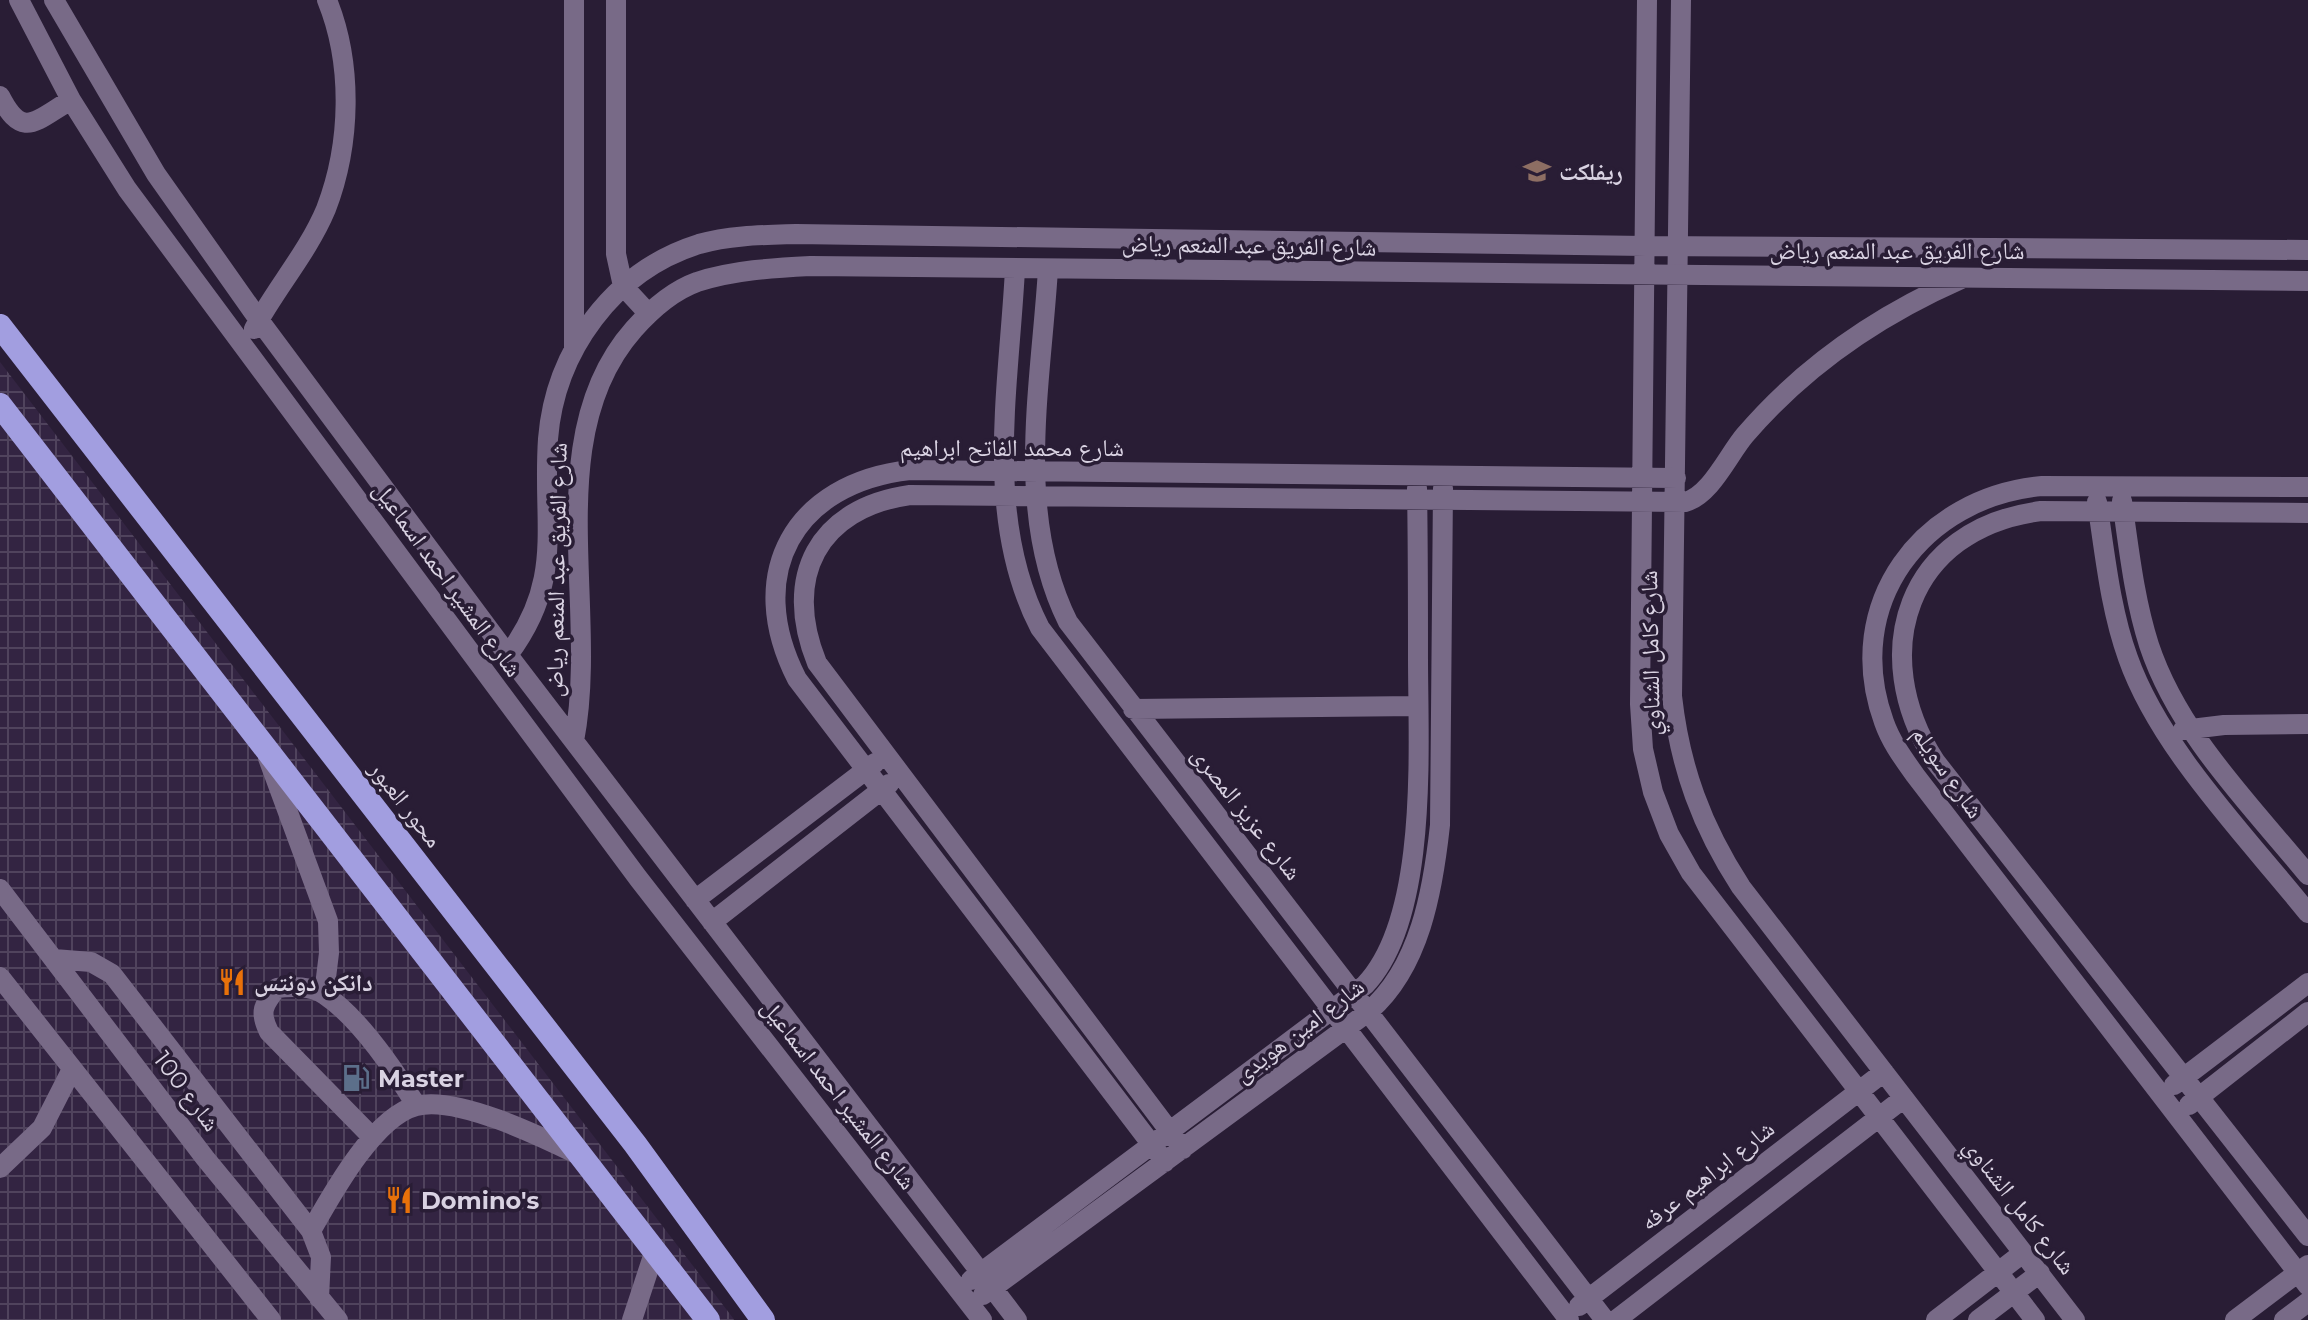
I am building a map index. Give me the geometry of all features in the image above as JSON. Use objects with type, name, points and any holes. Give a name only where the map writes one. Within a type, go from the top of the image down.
[{"type":"highway","name":"محور العبور","points":[[0,326],[635,1144],[763,1320]]},
{"type":"highway","points":[[0,405],[708,1320]]},
{"type":"street","name":"شارع المشير احمد اسماعيل","points":[[19,0],[71,100],[127,189],[629,866],[970,1305]]},
{"type":"street","points":[[244,347],[325,209],[338,167],[345,122],[344,76],[340,32],[327,0]]},
{"type":"street","points":[[574,0],[574,348]]},
{"type":"street","points":[[616,0],[616,254],[623,286],[648,313]]},
{"type":"street","name":"شارع كامل الشناوي","points":[[1647,0],[1640,704],[1643,749],[1653,792],[1669,834],[1691,873],[2035,1320]]},
{"type":"street","name":"شارع كامل الشناوي","points":[[1681,0],[1672,696],[1686,777],[1713,841],[1741,887],[2075,1320]]},
{"type":"street","name":"شارع المشير احمد اسماعيل","points":[[56,2],[156,174],[259,320],[508,655],[1017,1320]]},
{"type":"street","points":[[0,96],[11,119],[22,124],[34,121],[71,100]]},
{"type":"street","name":"شارع الفريق عبد المنعم رياض","points":[[508,655],[531,620],[546,580],[548,438],[555,396],[574,348],[593,318],[623,286],[656,263],[699,245],[745,235],[2308,250]]},
{"type":"street","name":"شارع الفريق عبد المنعم رياض","points":[[574,741],[582,676],[580,466],[589,405],[616,350],[648,313],[695,283],[769,268],[1678,276],[1969,275],[2308,281]]},
{"type":"street","points":[[1015,269],[1004,495],[1019,582],[1046,638],[1566,1319]]},
{"type":"street","name":"شارع عزيز المصرى","points":[[1048,269],[1036,495],[1045,565],[1054,595],[1085,647],[1605,1320]]},
{"type":"street","points":[[1675,502],[1695,499],[1765,412],[1840,346],[1902,307],[1969,275]]},
{"type":"street","points":[[555,396],[573,408],[589,405]]},
{"type":"street","name":"شارع محمد الفاتح ابراهيم","points":[[1165,1162],[807,694],[788,661],[775,610],[777,578],[786,547],[810,512],[831,494],[855,481],[910,470],[1676,478]]},
{"type":"street","name":"شارع امين هويدى","points":[[970,1305],[986,1280],[1151,1143],[1354,993],[1374,976],[1387,955],[1407,886],[1416,823],[1417,476]]},
{"type":"street","name":"شارع امين هويدى","points":[[986,1280],[1165,1162],[1368,1012],[1391,989],[1418,934],[1437,851],[1442,783],[1443,476]]},
{"type":"street","points":[[2094,486],[2113,604],[2128,659],[2167,735],[2308,913]]},
{"type":"street","name":"شارع سويلم","points":[[2304,1275],[2176,1115],[1902,756],[1884,722],[1874,670],[1880,612],[1890,583],[1926,533],[1951,513],[2008,489],[2094,486],[2308,487]]},
{"type":"street","points":[[2119,486],[2135,588],[2150,647],[2192,729],[2308,875]]},
{"type":"street","name":"شارع محمد الفاتح ابراهيم","points":[[1183,1149],[831,684],[807,638],[802,609],[804,580],[814,553],[831,529],[854,511],[881,499],[910,495],[1675,502]]},
{"type":"street","name":"شارع سويلم","points":[[2308,513],[2123,511],[2012,515],[1983,526],[1957,542],[1934,564],[1917,589],[1905,618],[1901,678],[1913,721],[1935,761],[2308,1236]]},
{"type":"street","points":[[1133,709],[1418,706]]},
{"type":"street","points":[[2167,735],[2192,729],[2308,724]]},
{"type":"street","points":[[264,746],[328,921],[329,953],[324,994]]},
{"type":"street","points":[[695,900],[885,755]]},
{"type":"street","points":[[712,922],[900,775]]},
{"type":"street","points":[[776,838],[792,860]]},
{"type":"street","name":"شارع 100","points":[[0,889],[205,1158],[338,1320]]},
{"type":"street","points":[[54,959],[91,962],[112,974],[311,1231],[321,1257],[319,1298]]},
{"type":"street","points":[[0,977],[71,1071],[271,1320]]},
{"type":"street","points":[[2161,1095],[2308,983]]},
{"type":"street","points":[[371,1136],[269,1032],[261,1016],[264,1004],[277,988],[292,986],[324,994],[387,1058],[416,1105]]},
{"type":"street","points":[[2176,1115],[2308,1012]]},
{"type":"street","points":[[1260,1061],[1275,1081]]},
{"type":"street","points":[[1100,1077],[1119,1063]]},
{"type":"street","points":[[0,1168],[42,1128],[71,1071]]},
{"type":"street","name":"شارع ابراهيم عرفه","points":[[1566,1319],[1884,1072]]},
{"type":"street","points":[[1616,1320],[1904,1098]]},
{"type":"street","points":[[311,1231],[371,1136],[416,1105],[465,1108],[582,1156]]},
{"type":"street","points":[[632,1320],[655,1250]]},
{"type":"street","points":[[1936,1320],[2023,1253]]},
{"type":"street","points":[[1978,1320],[2040,1273]]},
{"type":"street","points":[[2235,1320],[2304,1275]]},
{"type":"street","points":[[2284,1320],[2308,1302]]},
{"type":"shaded area","points":[[0,362],[733,1318],[734,1320],[0,1320]]},
{"type":"place","name":"ريفلكت","points":[[1537,171]]},
{"type":"place","name":"دانكن دونتس","points":[[232,982]]},
{"type":"place","name":"Master","points":[[356,1078]]},
{"type":"place","name":"Domino's","points":[[399,1200]]}]
